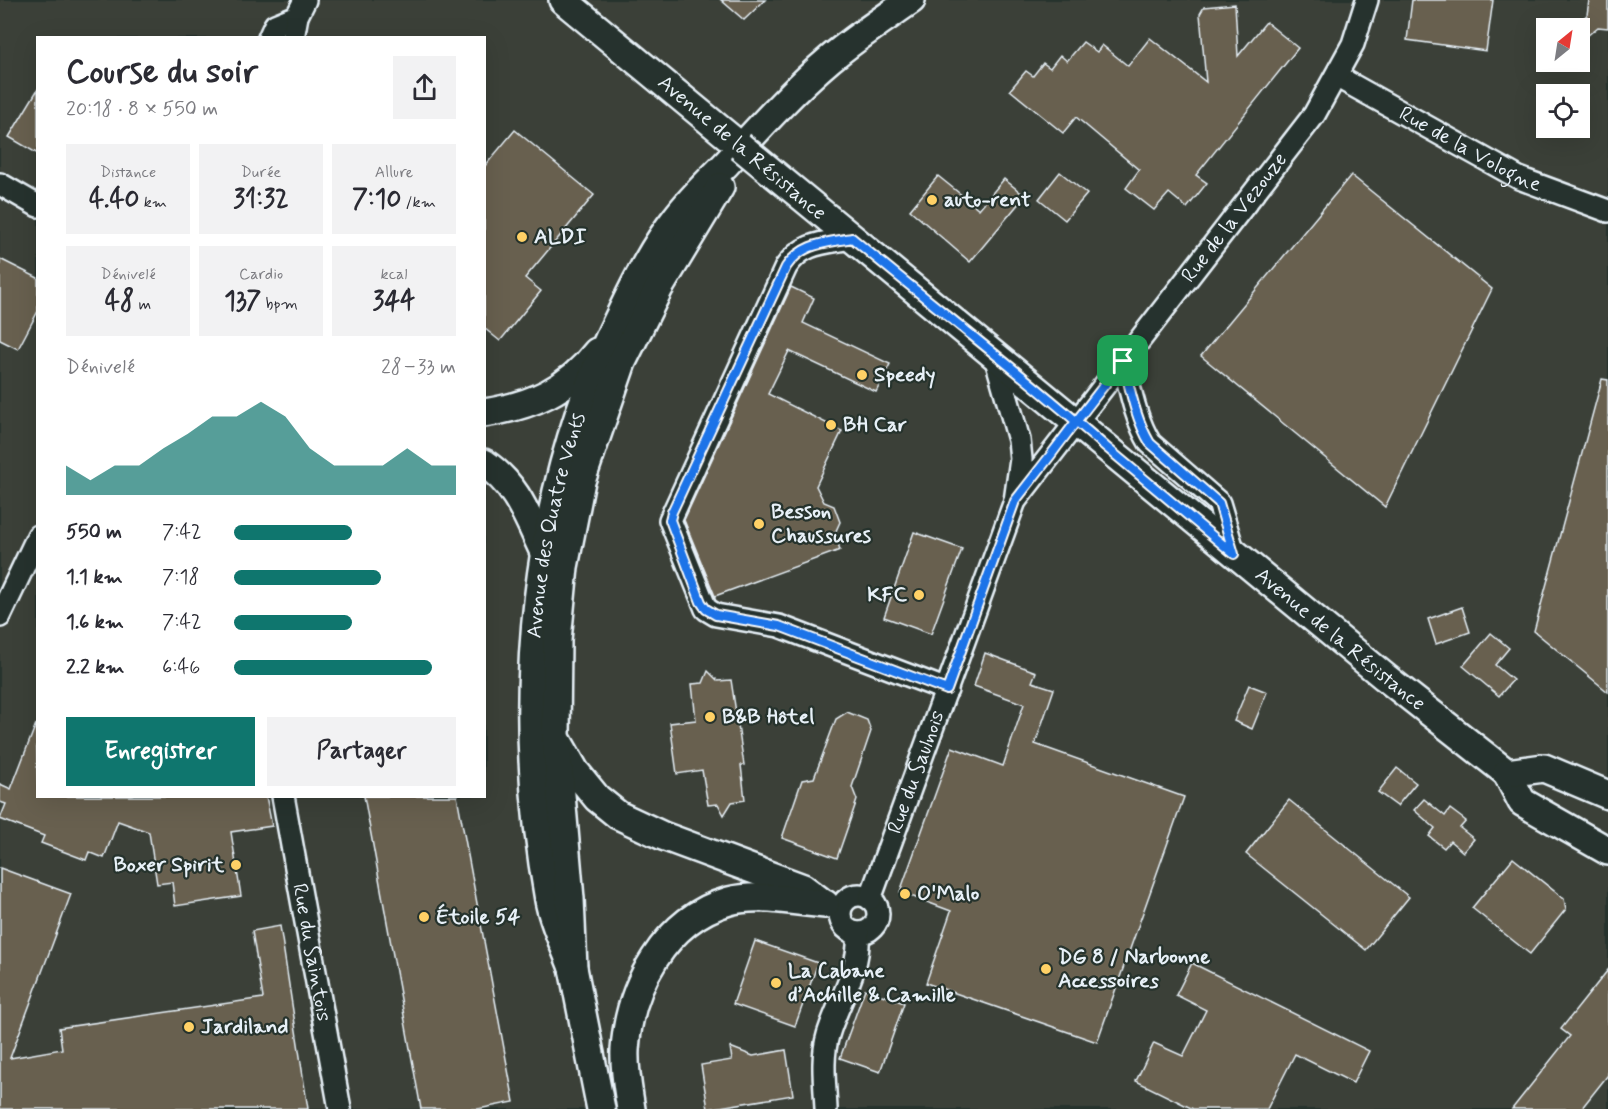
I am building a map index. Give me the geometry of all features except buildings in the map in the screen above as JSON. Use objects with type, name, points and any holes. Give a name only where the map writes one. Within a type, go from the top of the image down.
[{"type":"main road","name":"Avenue de la Résistance","points":[[564,0],[1234,554],[1507,773],[1522,802],[1608,851]]},
{"type":"main road","points":[[861,35],[889,0]]},
{"type":"main road","name":"Avenue des Quatre Vents","points":[[573,968],[549,903],[536,796],[533,716],[535,634],[543,550],[568,447],[609,337],[646,263],[676,218],[797,88],[861,35],[911,0]]},
{"type":"main road","name":"Avenue des Quatre Vents","points":[[601,1109],[573,968],[570,899],[556,737],[557,640],[564,567],[581,481],[622,362],[659,288],[754,133]]},
{"type":"main road","points":[[486,413],[525,405],[562,387],[579,374],[609,337]]},
{"type":"main road","points":[[486,465],[508,482],[520,498],[543,550]]},
{"type":"main road","points":[[556,737],[575,771],[597,798],[618,816],[663,836],[803,888],[833,907]]},
{"type":"main road","points":[[1507,773],[1544,768],[1608,795]]},
{"type":"main road","points":[[631,1109],[625,1072],[629,1023],[654,958],[672,935],[688,921],[710,908],[731,901],[751,899],[833,907]]},
{"type":"street","name":"Rue de la Vezouze","points":[[1076,423],[1314,115],[1353,44],[1367,0]]},
{"type":"street","points":[[270,36],[275,25],[301,8]]},
{"type":"street","points":[[294,36],[301,8]]},
{"type":"street","name":"Rue de la Vologne","points":[[1336,76],[1519,178],[1608,211]]},
{"type":"street","points":[[0,184],[36,205]]},
{"type":"street","points":[[852,238],[806,246],[793,256],[670,520],[687,568],[706,609],[716,615],[779,626],[947,690]]},
{"type":"street","points":[[995,356],[1019,440],[1021,459],[1015,501]]},
{"type":"street","points":[[1123,361],[1133,402],[1150,443],[1219,503],[1234,554]]},
{"type":"street","name":"Rue du Saulnois","points":[[870,899],[1015,501],[1076,423]]},
{"type":"street","points":[[0,616],[36,540]]},
{"type":"street","name":"Rue du Saintois","points":[[283,798],[340,1109]]},
{"type":"street","points":[[853,896],[870,899],[877,912],[876,922],[869,930],[858,933],[844,926],[833,907],[853,896]]},
{"type":"street","points":[[826,1109],[823,1064],[828,1034],[857,959],[858,933]]},
{"type":"shaded area","points":[[0,0],[1608,0],[1608,1109],[0,1109]]},
{"type":"place","name":"auto-rent","points":[[932,200]]},
{"type":"place","name":"ALDI","points":[[522,237]]},
{"type":"place","name":"Speedy","points":[[862,375]]},
{"type":"place","name":"BH Car","points":[[831,425]]},
{"type":"place","name":"Besson Chaussures","points":[[759,524]]},
{"type":"place","name":"KFC","points":[[919,595]]},
{"type":"place","name":"B&B Hôtel","points":[[710,717]]},
{"type":"place","name":"Boxer Spirit","points":[[236,865]]},
{"type":"place","name":"O'Malo","points":[[905,894]]},
{"type":"place","name":"Étoile 54","points":[[424,917]]},
{"type":"place","name":"DG 8 / Narbonne Accessoires","points":[[1046,969]]},
{"type":"place","name":"La Cabane d’Achille & Camille","points":[[776,983]]},
{"type":"place","name":"Jardiland","points":[[189,1027]]},
{"type":"route","points":[[1123,361],[1099,391],[1076,423],[1015,501],[947,690],[779,626],[716,615],[706,609],[701,602],[670,520],[672,512],[786,267],[793,256],[806,246],[852,238],[1028,384],[1076,423],[1106,447],[1234,554],[1223,509],[1219,503],[1150,443],[1133,402],[1123,361]]}]
